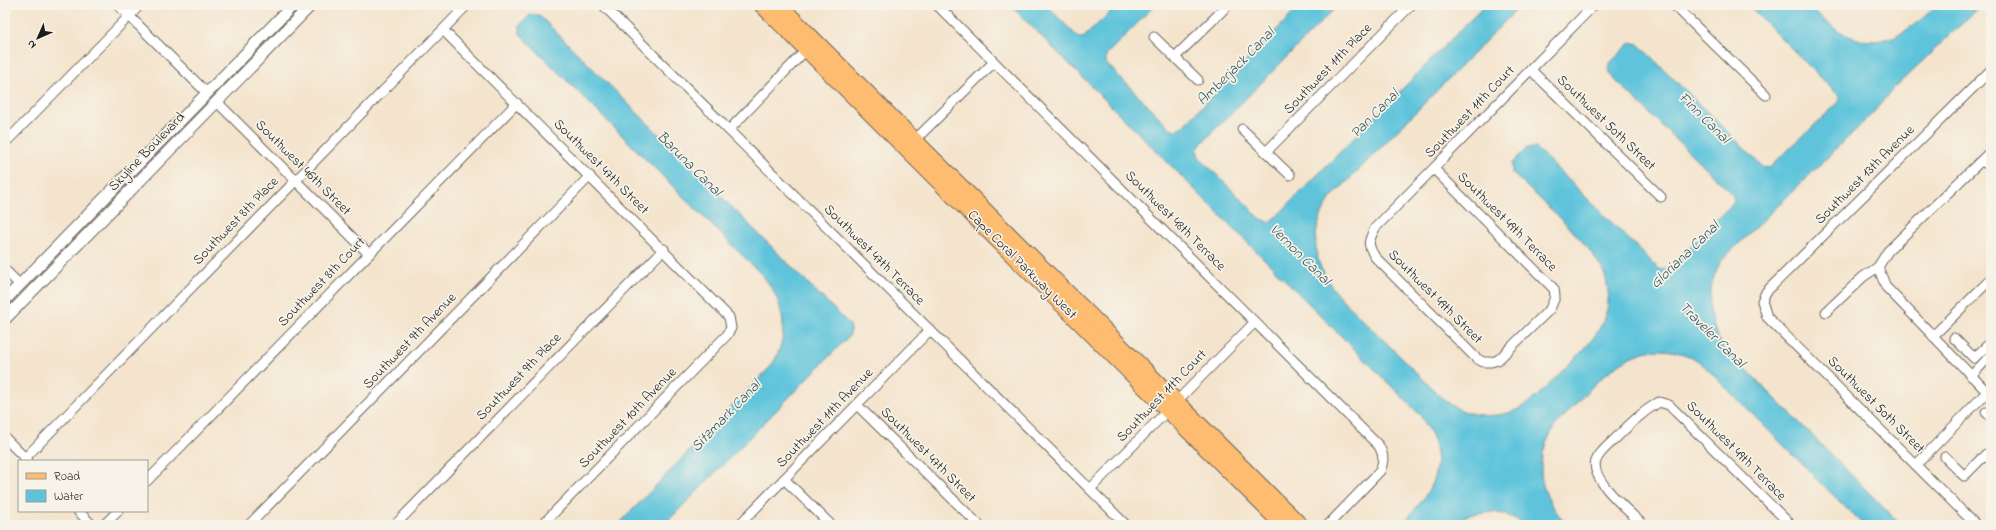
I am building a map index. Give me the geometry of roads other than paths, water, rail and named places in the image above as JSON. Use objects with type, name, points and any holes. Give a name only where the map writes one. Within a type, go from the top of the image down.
[{"type":"main road","name":"Cape Coral Parkway West","points":[[760,5],[913,157],[1172,405],[1301,525]]},
{"type":"main road","name":"Cape Coral Parkway West","points":[[780,5],[988,213],[1172,405],[1282,525]]},
{"type":"main road","points":[[834,78],[850,85],[898,133],[914,139]]},
{"type":"main road","points":[[913,157],[919,154],[922,156],[967,201],[988,213]]},
{"type":"street","points":[[118,5],[217,102]]},
{"type":"street","points":[[5,143],[140,5]]},
{"type":"street","name":"Skyline Boulevard","points":[[5,300],[293,5]]},
{"type":"street","name":"Skyline Boulevard","points":[[5,319],[311,5]]},
{"type":"street","name":"Southwest 8th Place","points":[[26,459],[295,180],[467,5]]},
{"type":"street","name":"Southwest 47th Terrace","points":[[603,5],[1126,525]]},
{"type":"street","name":"Southwest 48th Terrace","points":[[937,5],[1379,446],[1383,454],[1384,463],[1380,470],[1328,525]]},
{"type":"street","points":[[1175,57],[1228,5]]},
{"type":"street","name":"Southwest 11th Place","points":[[1266,152],[1411,5]]},
{"type":"street","name":"Southwest 11th Court","points":[[1368,241],[1375,228],[1594,5]]},
{"type":"street","points":[[1674,5],[1766,95]]},
{"type":"street","name":"Southwest 47th Street","points":[[443,30],[725,310],[730,317],[730,328]]},
{"type":"street","points":[[1154,37],[1198,80]]},
{"type":"street","points":[[729,130],[806,50]]},
{"type":"street","points":[[914,139],[922,133],[994,62]]},
{"type":"street","name":"Southwest 50th Street","points":[[1531,70],[1661,197]]},
{"type":"street","name":"Southwest 13th Avenue","points":[[1762,301],[1766,292],[1991,70]]},
{"type":"street","name":"Southwest 46th Street","points":[[217,102],[369,254]]},
{"type":"street","name":"Southwest 8th Court","points":[[148,480],[516,103]]},
{"type":"street","points":[[1242,129],[1290,175]]},
{"type":"street","points":[[1826,312],[1863,277],[1878,267],[1888,252],[1991,151]]},
{"type":"street","points":[[1981,161],[1991,166]]},
{"type":"street","name":"Southwest 49th Terrace","points":[[1434,169],[1554,289],[1555,297],[1550,309],[1498,360],[1491,362]]},
{"type":"street","name":"Southwest 9th Avenue","points":[[249,525],[590,176]]},
{"type":"street","name":"Southwest 49th Street","points":[[1368,241],[1370,250],[1375,257],[1476,358],[1483,362],[1491,362]]},
{"type":"street","name":"Southwest 9th Place","points":[[395,525],[664,249]]},
{"type":"street","points":[[1878,267],[1886,287],[1989,394],[1916,465]]},
{"type":"street","points":[[5,270],[29,294]]},
{"type":"street","points":[[1933,336],[1991,278]]},
{"type":"street","name":"Southwest 50th Street","points":[[1762,301],[1767,317],[1976,525]]},
{"type":"street","name":"Southwest 11th Court","points":[[1090,489],[1255,322]]},
{"type":"street","name":"Southwest 10th Avenue","points":[[542,525],[727,335],[730,328]]},
{"type":"street","name":"Southwest 11th Avenue","points":[[739,525],[930,330]]},
{"type":"street","points":[[1954,338],[1974,358],[1991,342]]},
{"type":"street","points":[[1971,376],[1991,355]]},
{"type":"street","name":"Southwest 49th Terrace","points":[[1643,525],[1599,480],[1594,467],[1596,459],[1644,410],[1659,402],[1668,404],[1791,525]]},
{"type":"street","name":"Southwest 47th Street","points":[[857,405],[979,525]]},
{"type":"street","points":[[5,438],[26,459]]},
{"type":"street","points":[[1945,457],[1964,476],[1989,454]]},
{"type":"street","points":[[784,479],[831,525]]},
{"type":"street","points":[[79,512],[92,525]]},
{"type":"street","points":[[104,525],[117,512]]},
{"type":"water","points":[[1010,5],[1046,5],[1079,38],[1083,38],[1118,5],[1155,5],[1106,55],[1106,63],[1170,128],[1176,130],[1182,127],[1301,5],[1338,5],[1201,144],[1197,150],[1199,157],[1261,219],[1269,222],[1275,218],[1485,5],[1521,5],[1331,198],[1318,225],[1316,238],[1316,251],[1319,263],[1332,287],[1342,299],[1445,401],[1465,411],[1487,416],[1508,413],[1519,409],[1538,395],[1592,340],[1604,319],[1607,307],[1608,294],[1606,279],[1601,267],[1579,238],[1565,223],[1512,173],[1512,163],[1527,148],[1536,148],[1660,270],[1669,267],[1734,202],[1733,196],[1729,191],[1609,74],[1609,64],[1631,42],[1638,44],[1762,166],[1769,168],[1839,102],[1839,96],[1748,5],[1807,5],[1825,21],[1841,32],[1857,39],[1872,41],[1887,39],[1903,32],[1919,21],[1937,5],[1984,5],[1971,15],[1893,89],[1872,114],[1721,261],[1716,271],[1710,292],[1710,312],[1721,344],[1901,525],[1863,525],[1700,362],[1690,356],[1679,353],[1654,350],[1637,355],[1621,363],[1607,374],[1593,386],[1555,426],[1548,440],[1543,453],[1541,466],[1542,478],[1550,502],[1568,525],[1529,525],[1509,516],[1494,512],[1468,515],[1448,525],[1401,525],[1423,500],[1435,474],[1437,461],[1435,447],[1429,431],[1420,415]]},
{"type":"water","name":"Sitzmark Canal","points":[[530,15],[539,15],[850,325],[850,335],[664,525],[618,525],[771,366],[778,354],[782,342],[783,330],[780,306],[775,294],[760,273],[520,34],[520,25]]},
{"type":"water label","name":"Amberjack Canal","points":[[1236,67]]},
{"type":"water label","name":"Pan Canal","points":[[1375,114]]},
{"type":"water label","name":"Finn Canal","points":[[1704,118]]},
{"type":"water label","name":"Baruna Canal","points":[[689,164]]},
{"type":"water label","name":"Vernon Canal","points":[[1300,255]]},
{"type":"water label","name":"Gloriana Canal","points":[[1685,255]]},
{"type":"water label","name":"Traveler Canal","points":[[1712,335]]}]
